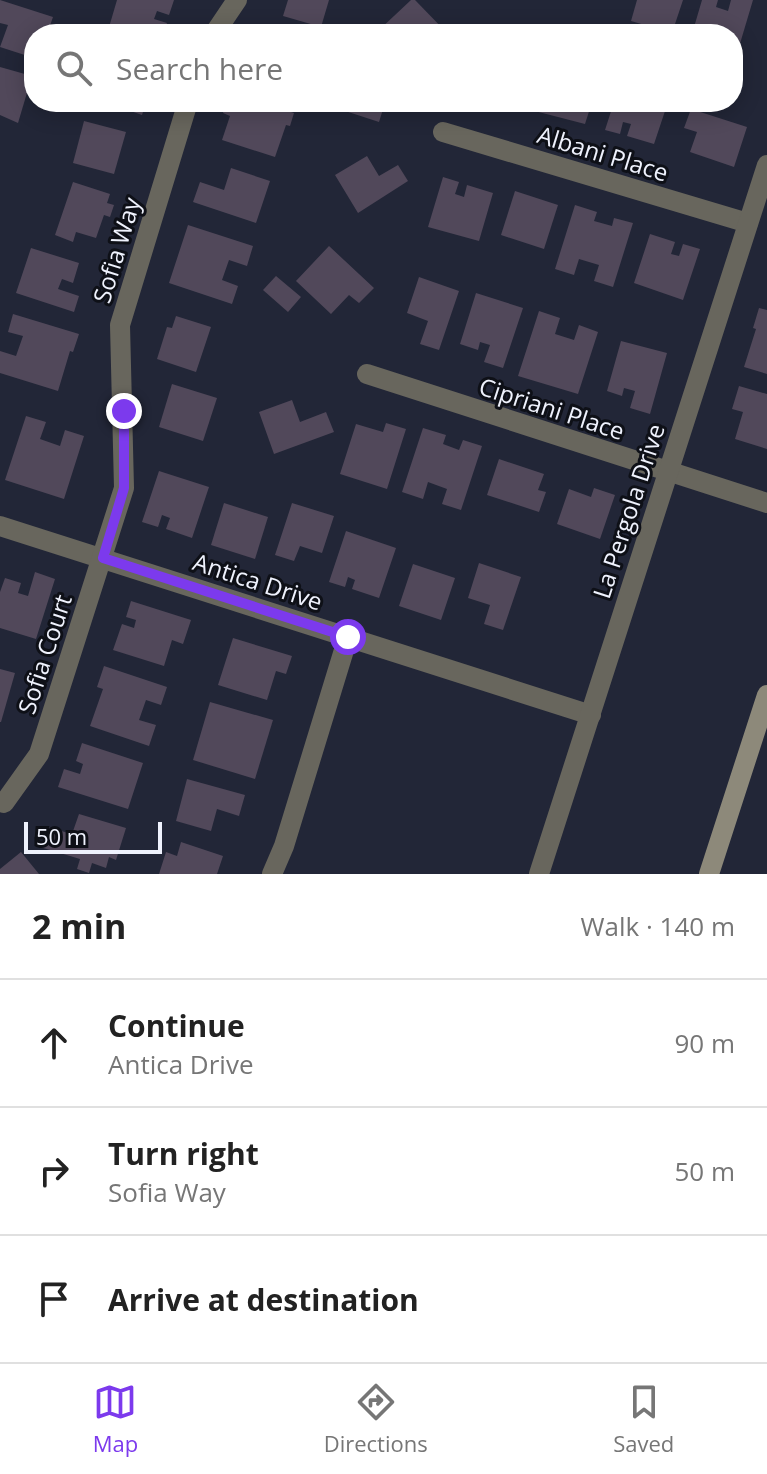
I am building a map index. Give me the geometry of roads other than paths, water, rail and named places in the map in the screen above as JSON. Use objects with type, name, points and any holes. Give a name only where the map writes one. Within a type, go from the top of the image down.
[{"type":"street","points":[[221,24],[237,0]]},
{"type":"street","name":"Sofia Way","points":[[103,558],[124,488],[120,325],[185,112]]},
{"type":"street","name":"Albani Place","points":[[443,132],[748,223]]},
{"type":"street","name":"La Pergola Drive","points":[[539,874],[767,165]]},
{"type":"street","name":"Cipriani Place","points":[[367,374],[767,503]]},
{"type":"street","name":"Antica Drive","points":[[0,526],[591,715]]},
{"type":"street","name":"Sofia Court","points":[[4,803],[39,754],[103,558]]},
{"type":"street","points":[[272,874],[284,846],[348,637]]},
{"type":"street","points":[[709,874],[767,695]]}]
